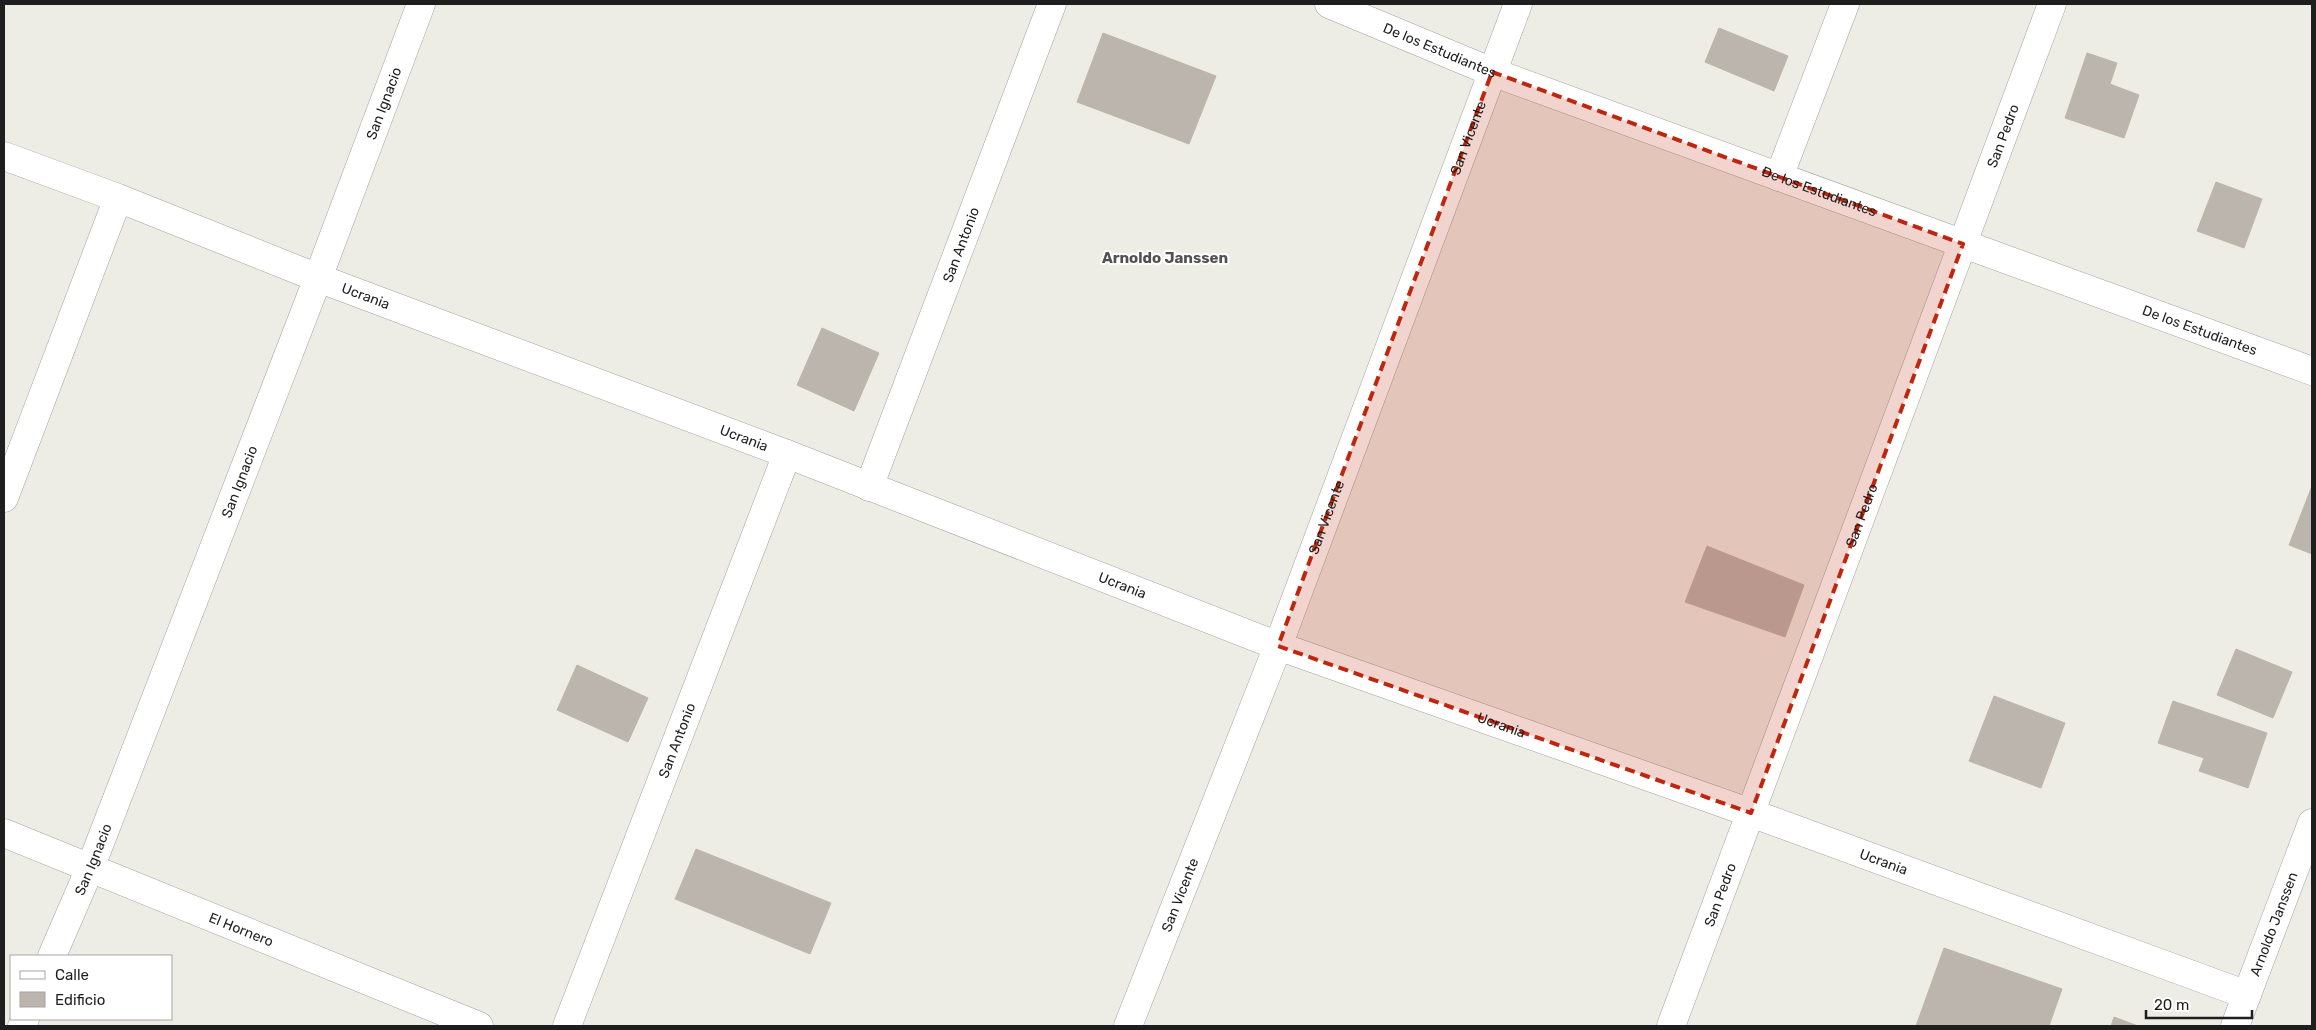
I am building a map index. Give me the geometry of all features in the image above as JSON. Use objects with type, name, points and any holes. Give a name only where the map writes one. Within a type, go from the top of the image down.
[{"type":"street","name":"San Ignacio","points":[[52,955],[91,866],[318,278],[421,4]]},
{"type":"street","name":"San Antonio","points":[[869,487],[1052,4]]},
{"type":"street","name":"De los Estudiantes","points":[[1329,4],[1492,72],[2312,371]]},
{"type":"street","name":"San Vicente","points":[[1128,1026],[1278,646],[1518,4]]},
{"type":"street","points":[[1779,177],[1845,4]]},
{"type":"street","name":"San Pedro","points":[[1671,1026],[2052,4]]},
{"type":"street","name":"Ucrania","points":[[4,156],[118,198],[318,278],[788,454],[1278,646],[1751,813],[2247,996]]},
{"type":"street","points":[[4,498],[118,198]]},
{"type":"street","name":"San Antonio","points":[[567,1026],[788,454]]},
{"type":"street","name":"Arnoldo Janssen","points":[[2235,1026],[2312,823]]},
{"type":"street","name":"El Hornero","points":[[4,833],[91,866],[479,1026]]},
{"type":"highlighted area","points":[[1492,72],[1963,244],[1751,813],[1278,646]]},
{"type":"building","points":[[1719,28],[1788,56],[1774,91],[1705,62]]},
{"type":"building","points":[[1103,33],[1216,76],[1189,144],[1077,102]]},
{"type":"building","points":[[2087,53],[2117,63],[2110,84],[2139,95],[2124,138],[2065,118]]},
{"type":"building","points":[[2216,182],[2262,199],[2244,248],[2197,231]]},
{"type":"building","points":[[822,328],[879,353],[854,411],[797,385]]},
{"type":"building","points":[[2312,486],[2312,554],[2289,545]]},
{"type":"building","points":[[1707,546],[1804,585],[1785,637],[1685,602]]},
{"type":"building","points":[[2236,649],[2292,672],[2273,718],[2217,695]]},
{"type":"building","points":[[577,665],[648,698],[628,742],[557,710]]},
{"type":"building","points":[[1994,696],[2065,723],[2041,788],[1969,761]]},
{"type":"building","points":[[2173,701],[2267,733],[2248,788],[2199,771],[2204,758],[2158,743]]},
{"type":"building","points":[[696,849],[831,903],[810,954],[675,899]]},
{"type":"building","points":[[1944,948],[2062,989],[2049,1026],[1916,1026]]},
{"type":"building","points":[[2114,1017],[2138,1026],[2111,1026]]},
{"type":"district","name":"Arnoldo Janssen","points":[[1165,258]]}]
